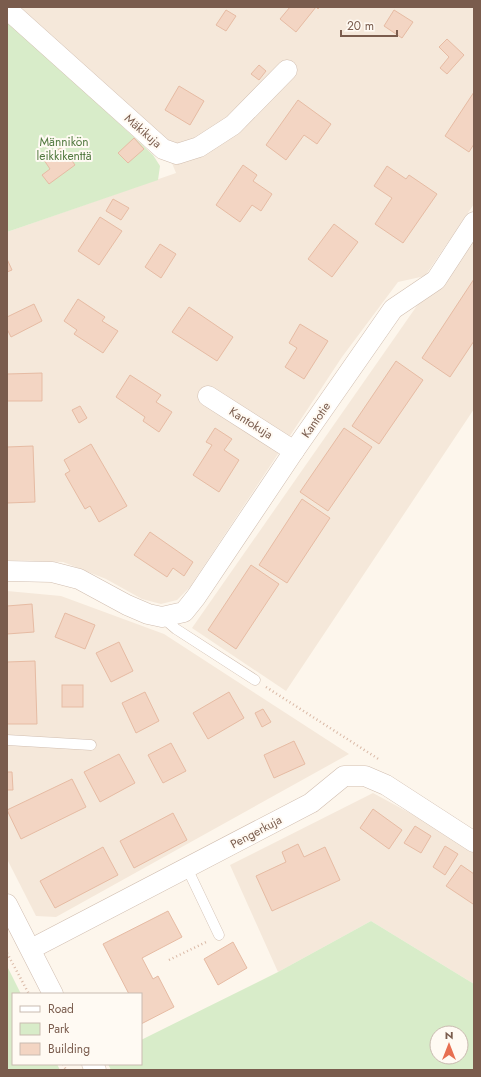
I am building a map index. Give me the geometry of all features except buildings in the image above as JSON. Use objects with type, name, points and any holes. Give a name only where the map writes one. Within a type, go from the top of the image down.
[{"type":"street","name":"Mäkikuja","points":[[7,9],[163,149],[177,154],[199,147],[233,125],[287,70]]},
{"type":"street","name":"Kantotie","points":[[7,571],[52,572],[79,579],[126,605],[148,614],[162,617],[184,612],[196,597],[294,451],[393,309],[436,280],[474,222]]},
{"type":"street","name":"Kantokuja","points":[[208,396],[294,451]]},
{"type":"street","name":"Pengerkuja","points":[[31,949],[311,803],[344,776],[365,776],[386,785],[474,842]]},
{"type":"street","points":[[7,904],[53,993]]},
{"type":"lane","name":"Kantotie","points":[[162,617],[176,629],[255,680]]},
{"type":"lane","points":[[7,740],[91,745]]},
{"type":"lane","points":[[187,868],[219,935]]},
{"type":"path","points":[[255,680],[378,759]]},
{"type":"path","points":[[169,960],[219,935]]},
{"type":"path","points":[[7,953],[28,993]]},
{"type":"shaded area","points":[[13,7],[474,7],[474,204],[425,276],[398,282],[342,357],[190,587],[177,600],[161,604],[142,599],[106,579],[63,562],[7,560],[7,232],[176,173],[163,141]]},
{"type":"shaded area","points":[[474,224],[474,409],[286,691],[192,628]]},
{"type":"shaded area","points":[[7,591],[61,596],[164,634],[349,754],[56,917],[36,916],[7,859]]},
{"type":"shaded area","points":[[373,793],[474,848],[474,984],[371,921],[278,972],[230,865]]},
{"type":"green space","name":"Männikön leikkikenttä","points":[[7,19],[153,155],[160,166],[158,180],[7,232]]},
{"type":"green space","points":[[371,921],[474,984],[474,1070],[111,1070],[108,1065],[142,1065],[142,1040],[278,972]]},
{"type":"green space","points":[[7,966],[20,993],[12,993],[12,1065],[58,1065],[60,1070],[7,1070]]}]
